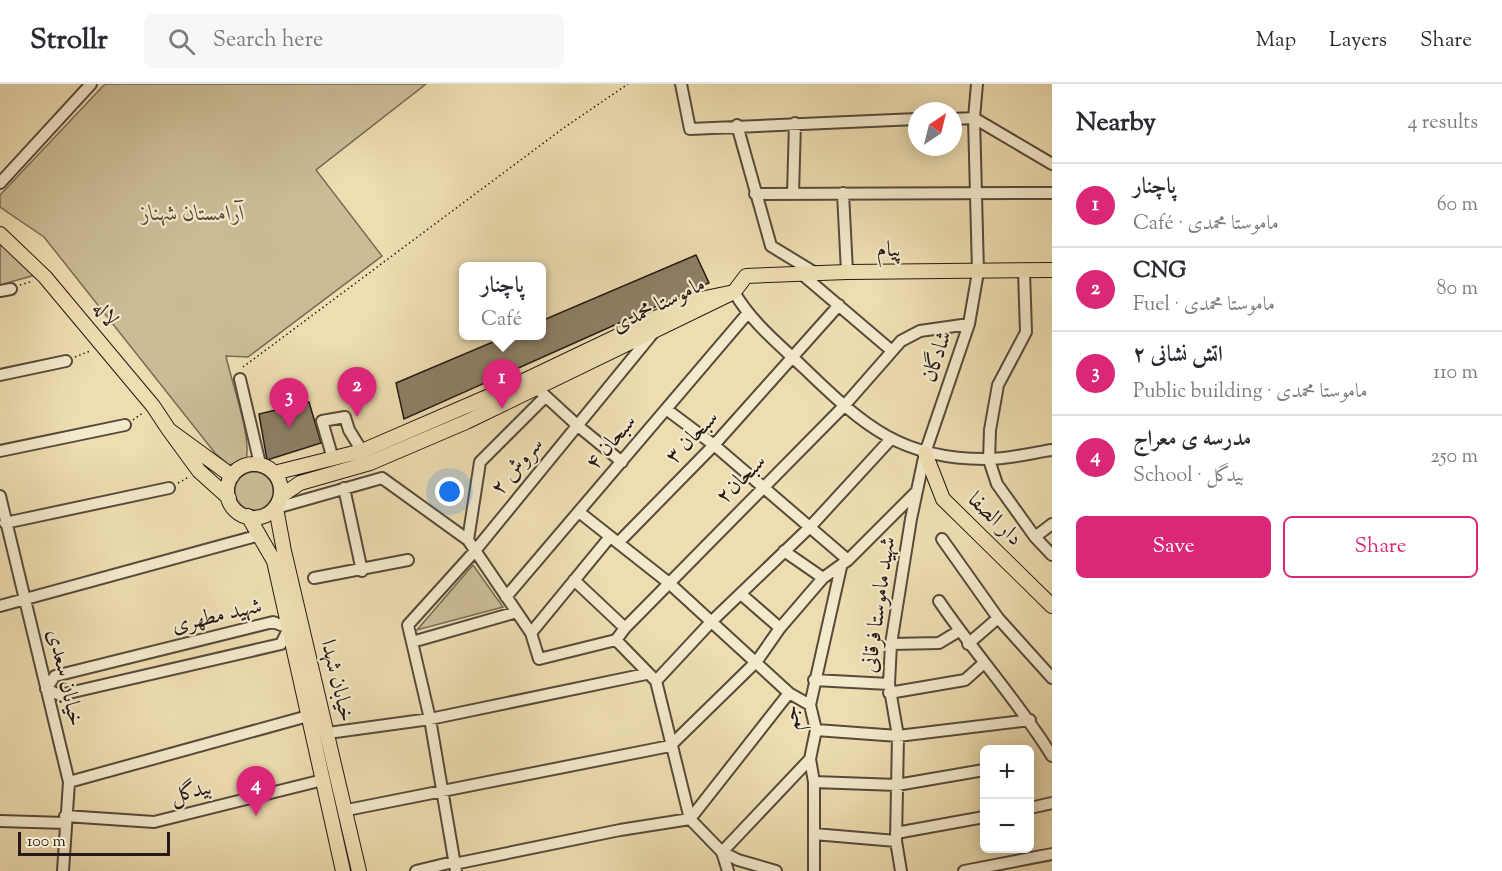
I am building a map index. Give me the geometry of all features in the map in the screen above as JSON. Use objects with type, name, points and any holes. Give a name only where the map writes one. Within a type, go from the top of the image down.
[{"type":"main road","name":"لاله","points":[[0,234],[45,276],[153,406],[199,471],[229,498]]},
{"type":"main road","name":"پیام","points":[[734,292],[746,276],[847,272],[1052,270]]},
{"type":"main road","name":"ماموستا محمدی","points":[[279,501],[300,483],[388,456],[541,393],[655,331],[734,292]]},
{"type":"main road","name":"ماموستا محمدی","points":[[274,473],[362,450],[527,380],[691,301],[734,292]]},
{"type":"main road","points":[[169,430],[232,477]]},
{"type":"main road","name":"دار الصفا","points":[[925,453],[943,499],[1052,606]]},
{"type":"main road","points":[[260,464],[274,473],[279,480],[279,501],[266,514],[248,516],[233,506],[229,498],[228,483],[244,466],[260,464]]},
{"type":"main road","name":"خیابان شهدا","points":[[279,501],[308,716],[343,871]]},
{"type":"main road","name":"خیابان شهدا","points":[[248,516],[274,561],[295,626],[328,733],[360,871]]},
{"type":"street","points":[[0,183],[91,84]]},
{"type":"street","points":[[681,84],[690,129],[736,125],[908,120]]},
{"type":"street","name":"شادگان","points":[[925,453],[969,324],[978,272],[978,193],[974,118],[977,84]]},
{"type":"street","points":[[962,118],[974,118],[1052,164]]},
{"type":"street","points":[[793,194],[795,123]]},
{"type":"street","points":[[736,125],[771,246],[811,275],[839,305],[892,351]]},
{"type":"street","points":[[843,193],[847,272]]},
{"type":"street","points":[[755,194],[1052,193]]},
{"type":"street","points":[[1024,270],[1026,332],[998,385],[990,430],[989,459],[997,484],[1035,537],[1052,555]]},
{"type":"street","points":[[734,292],[747,314],[844,406],[890,440],[925,453],[989,459],[1052,450]]},
{"type":"street","name":"سبحان ۳","points":[[531,633],[574,580],[714,445],[839,305]]},
{"type":"street","name":"سبحان ۴","points":[[506,597],[747,314]]},
{"type":"street","name":"سبحان۲","points":[[616,640],[762,487],[844,406],[901,342],[920,331],[969,324]]},
{"type":"street","name":"سروش ۲","points":[[412,642],[408,625],[474,552],[655,331]]},
{"type":"street","points":[[0,375],[66,361]]},
{"type":"street","points":[[240,379],[260,464]]},
{"type":"street","points":[[468,540],[480,462],[541,393],[622,462]]},
{"type":"street","points":[[666,409],[714,445],[810,527],[844,563]]},
{"type":"street","points":[[333,459],[322,421],[345,417],[349,430],[362,450]]},
{"type":"street","points":[[0,451],[125,425]]},
{"type":"street","points":[[656,681],[711,621],[810,527],[890,440]]},
{"type":"street","name":"شهید ماموستا فرقانی","points":[[901,871],[896,837],[898,736],[889,688],[891,644],[925,453]]},
{"type":"street","points":[[279,501],[382,478],[468,540],[531,633],[539,658],[616,640],[646,674],[656,681],[670,746],[690,819],[739,866],[776,871]]},
{"type":"street","points":[[4,527],[169,488]]},
{"type":"street","points":[[344,488],[362,571]]},
{"type":"street","points":[[347,810],[670,746],[757,662],[780,628],[823,578],[844,563],[917,490]]},
{"type":"street","name":"خیابان سعدی","points":[[0,496],[4,527],[25,600],[69,782],[63,871]]},
{"type":"street","points":[[579,512],[669,583],[789,693],[810,705]]},
{"type":"street","points":[[1035,537],[1052,524]]},
{"type":"street","points":[[0,606],[260,535]]},
{"type":"street","points":[[942,539],[998,618],[1052,678]]},
{"type":"street","points":[[784,552],[823,578]]},
{"type":"street","points":[[314,578],[362,571],[408,560]]},
{"type":"street","name":"جم","points":[[814,871],[814,782],[810,759],[816,730],[810,705],[814,680],[844,563]]},
{"type":"street","points":[[574,580],[625,628]]},
{"type":"street","points":[[742,594],[780,628]]},
{"type":"street","points":[[939,601],[968,644],[1030,720],[1052,756]]},
{"type":"street","points":[[454,866],[430,718],[412,642],[518,612]]},
{"type":"street","points":[[968,644],[998,618]]},
{"type":"street","name":"شهید مطهری","points":[[273,622],[295,626],[281,644],[60,695],[46,688],[55,676],[273,622]]},
{"type":"street","points":[[891,644],[939,643],[959,630]]},
{"type":"street","points":[[814,680],[889,688],[965,680],[984,663]]},
{"type":"street","points":[[328,733],[430,718],[646,674]]},
{"type":"street","points":[[416,871],[454,866],[620,830],[690,819],[789,693]]},
{"type":"street","points":[[69,782],[308,716]]},
{"type":"street","points":[[816,730],[898,736],[1030,720]]},
{"type":"street","points":[[722,852],[810,759]]},
{"type":"street","points":[[814,782],[897,785],[980,771]]},
{"type":"street","name":"بیدگل","points":[[0,820],[154,822],[323,780]]},
{"type":"street","points":[[1034,807],[1052,803]]},
{"type":"street","points":[[814,834],[896,837],[980,818]]},
{"type":"street","points":[[722,852],[728,871]]},
{"type":"street","points":[[964,871],[995,868],[1052,854]]},
{"type":"path","points":[[240,379],[243,365],[628,84]]},
{"type":"path","points":[[5,290],[45,276]]},
{"type":"path","points":[[66,361],[102,346]]},
{"type":"path","points":[[125,425],[153,406]]},
{"type":"path","points":[[169,488],[199,471]]},
{"type":"green space","name":"آرامستان شهناز","points":[[105,84],[426,84],[316,170],[382,256],[248,357],[226,356],[244,424],[246,460],[229,465],[215,453],[44,237],[0,207],[0,195]]},
{"type":"green space","points":[[6,245],[35,275],[0,285],[0,246]]},
{"type":"green space","points":[[254,472],[261,473],[267,478],[272,484],[272,498],[267,504],[261,509],[254,510],[247,509],[241,504],[236,498],[235,491],[236,484],[241,478],[247,473]]},
{"type":"green space","points":[[473,565],[503,607],[417,630]]},
{"type":"building","points":[[696,255],[709,283],[404,419],[396,383],[498,340],[546,340],[546,319]]},
{"type":"building","points":[[309,402],[321,443],[267,460],[259,414]]},
{"type":"place","name":"پاچنار","points":[[502,409]]},
{"type":"place","name":"CNG","points":[[357,417]]},
{"type":"place","name":"اتش نشانی ۲","points":[[289,428]]},
{"type":"place","name":"مدرسه ی معراج","points":[[256,816]]}]
